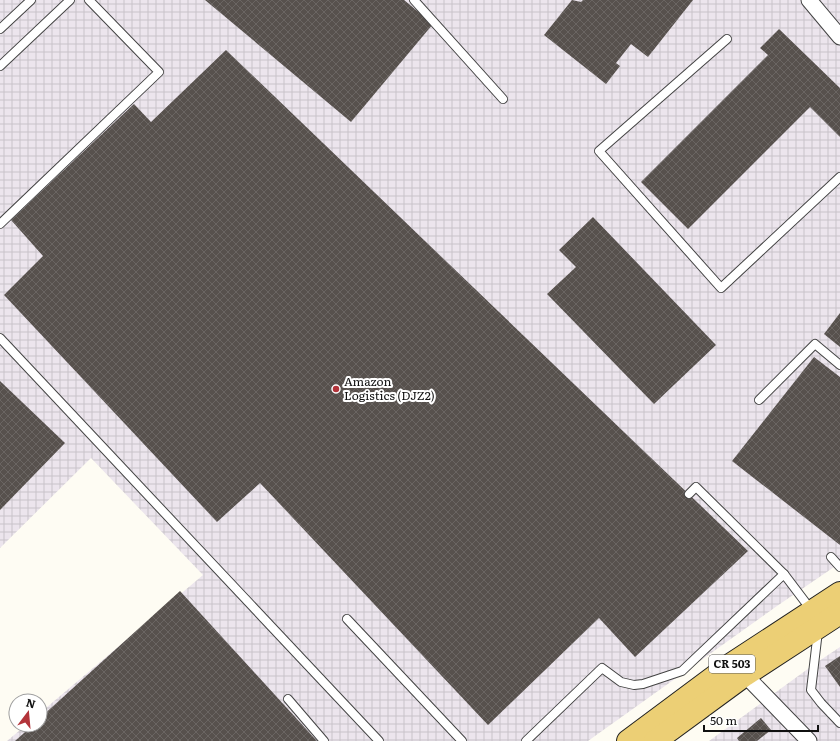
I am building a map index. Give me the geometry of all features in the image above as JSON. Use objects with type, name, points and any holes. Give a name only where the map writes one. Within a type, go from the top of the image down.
[{"type":"main road","name":"CR 503","points":[[655,741],[745,675],[815,619],[840,593]]},
{"type":"main road","name":"CR 503","points":[[628,741],[730,665],[815,619],[840,613]]},
{"type":"street","points":[[809,0],[839,34]]},
{"type":"street","points":[[745,675],[808,741]]},
{"type":"lane","points":[[0,29],[30,0]]},
{"type":"lane","points":[[0,66],[70,0]]},
{"type":"lane","points":[[0,224],[159,72],[89,0]]},
{"type":"lane","points":[[414,0],[503,99]]},
{"type":"lane","points":[[727,39],[599,152],[721,288],[840,177]]},
{"type":"lane","points":[[0,338],[379,741]]},
{"type":"lane","points":[[759,400],[815,344],[840,365]]},
{"type":"lane","points":[[689,494],[696,487],[784,574],[815,619],[817,647],[811,679],[811,690],[840,723]]},
{"type":"lane","points":[[831,557],[840,567]]},
{"type":"lane","points":[[527,741],[602,668],[620,682],[634,685],[643,684],[682,670],[784,574]]},
{"type":"lane","points":[[347,619],[462,741]]},
{"type":"lane","points":[[288,699],[324,741]]},
{"type":"shaded area","points":[[0,0],[840,0],[840,563],[777,606],[588,741],[7,741],[16,733],[48,733],[48,706],[203,575],[91,458],[0,548]]},
{"type":"shaded area","points":[[840,647],[840,741],[709,741],[816,663]]},
{"type":"building","points":[[205,0],[404,0],[433,24],[351,122]]},
{"type":"building","points":[[572,0],[581,2],[583,0],[693,0],[648,57],[631,44],[616,63],[620,66],[606,84],[544,35]]},
{"type":"building","points":[[779,29],[840,88],[840,137],[810,107],[688,229],[641,182],[768,55],[760,48]]},
{"type":"building","name":"Amazon Logistics (DJZ2)","points":[[226,50],[748,551],[635,657],[599,618],[488,725],[260,483],[217,522],[4,295],[43,256],[11,220],[134,104],[151,122]]},
{"type":"building","points":[[593,217],[716,345],[654,404],[547,294],[576,267],[559,250]]},
{"type":"building","points":[[840,313],[840,347],[824,334]]},
{"type":"building","points":[[814,357],[840,377],[840,545],[732,461]]},
{"type":"building","points":[[0,381],[65,443],[0,510]]},
{"type":"building","points":[[180,591],[317,741],[15,741],[24,733],[48,733],[48,711]]},
{"type":"building","points":[[840,656],[840,687],[825,666]]},
{"type":"building","points":[[761,718],[771,730],[757,741],[739,741],[737,738]]},
{"type":"place","name":"Amazon Logistics (DJZ2)","points":[[336,389]]}]
